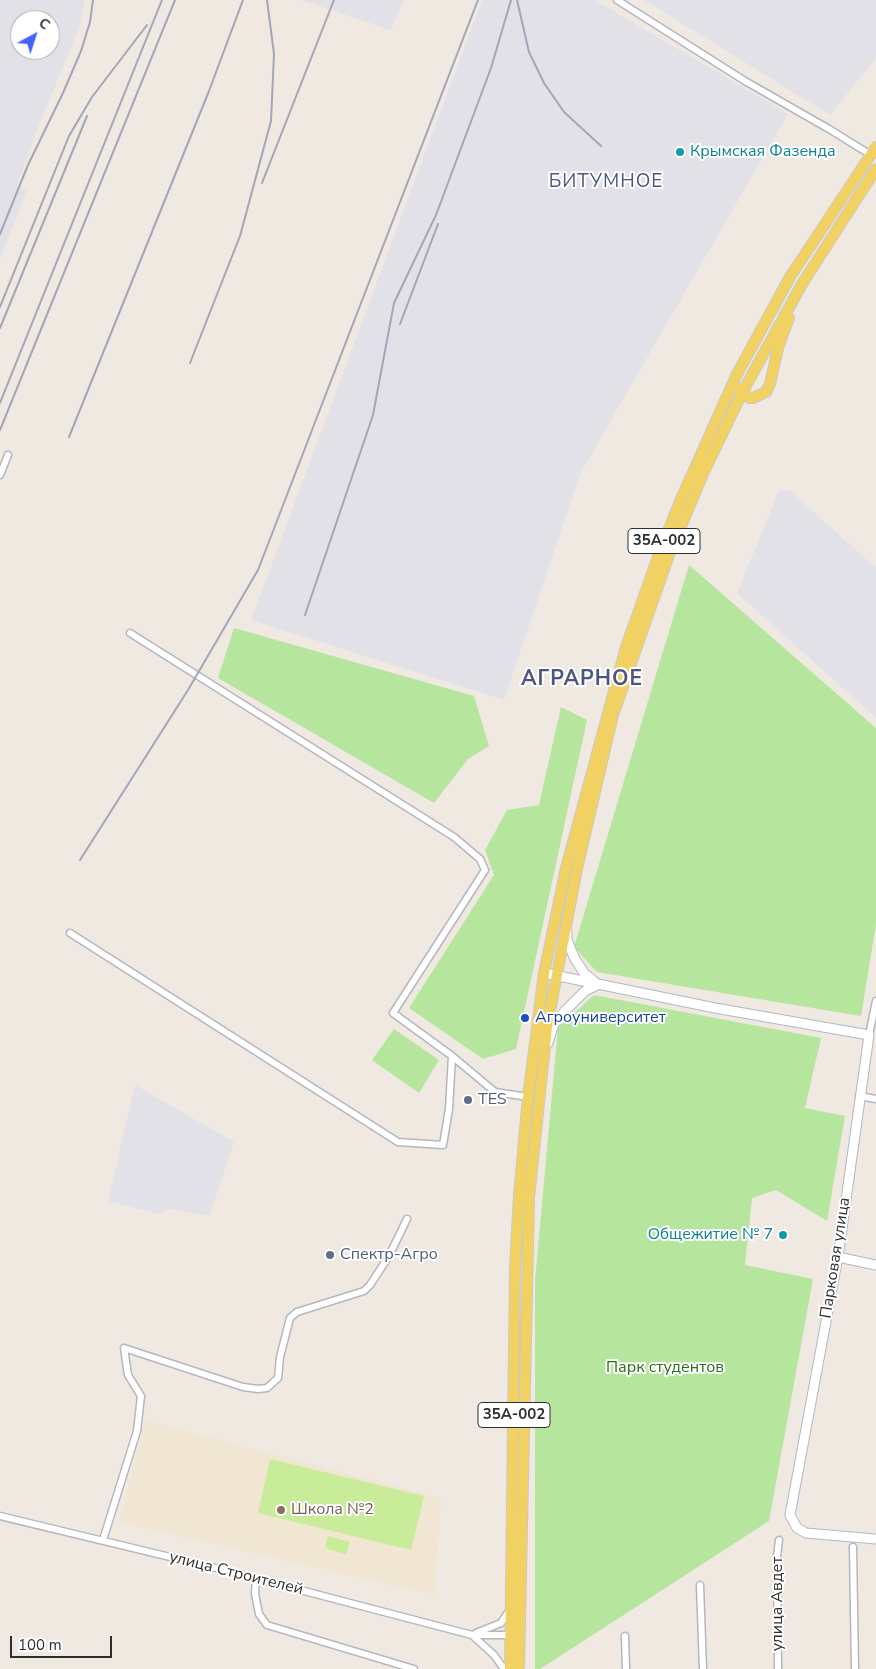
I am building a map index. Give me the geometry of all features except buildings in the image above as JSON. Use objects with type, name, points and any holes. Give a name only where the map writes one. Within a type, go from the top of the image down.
[{"type":"main road","name":"35А-002","points":[[519,1669],[512,1600],[516,1268],[528,1097],[544,972],[566,868],[626,647],[660,551],[737,374],[790,277],[873,151]]},
{"type":"main road","name":"35А-002","points":[[510,1669],[516,1635],[529,1207],[543,1058],[567,915],[614,715],[634,650],[677,537],[742,393],[802,284],[876,169]]},
{"type":"main road","points":[[737,374],[742,393],[749,398],[757,398],[766,392],[770,384],[778,348],[802,284]]},
{"type":"street","points":[[617,0],[745,81],[829,129],[873,151]]},
{"type":"street","points":[[830,240],[846,221],[876,178]]},
{"type":"street","points":[[0,474],[8,456]]},
{"type":"street","points":[[130,633],[454,838],[480,859],[485,870],[393,1013],[452,1056],[495,1092],[528,1097]]},
{"type":"street","points":[[567,915],[566,940],[570,949],[584,973],[598,984]]},
{"type":"street","points":[[70,933],[398,1142],[443,1145],[449,1109],[452,1056]]},
{"type":"street","points":[[544,972],[598,984],[869,1034]]},
{"type":"street","points":[[543,1058],[558,1019],[577,997],[598,984]]},
{"type":"street","name":"Парковая улица","points":[[876,1001],[859,1096],[838,1257],[790,1514],[796,1528],[806,1533],[876,1539]]},
{"type":"street","points":[[859,1096],[876,1099]]},
{"type":"street","points":[[103,1540],[137,1431],[141,1396],[128,1375],[124,1348],[244,1386],[258,1389],[267,1388],[278,1378],[280,1357],[290,1318],[297,1312],[364,1291],[384,1264],[407,1219]]},
{"type":"street","points":[[838,1257],[876,1265]]},
{"type":"street","name":"улица Строителей","points":[[0,1516],[256,1578],[472,1635],[516,1635]]},
{"type":"street","name":"улица Авдет","points":[[778,1669],[777,1556],[779,1540]]},
{"type":"street","points":[[853,1547],[855,1669]]},
{"type":"street","points":[[256,1578],[255,1594],[259,1614],[267,1625],[414,1669]]},
{"type":"street","points":[[700,1585],[703,1669]]},
{"type":"street","points":[[504,1669],[494,1655],[472,1635],[501,1623],[508,1614],[512,1600]]},
{"type":"street","points":[[625,1636],[626,1669]]},
{"type":"shaded area","points":[[0,0],[85,0],[79,28],[37,130],[17,187],[27,190],[0,260]]},
{"type":"shaded area","points":[[302,0],[404,0],[391,30]]},
{"type":"shaded area","points":[[482,0],[595,0],[788,114],[581,472],[504,700],[251,620]]},
{"type":"shaded area","points":[[644,0],[876,0],[876,58],[830,115]]},
{"type":"shaded area","points":[[789,490],[876,568],[876,718],[737,593],[779,491]]},
{"type":"shaded area","points":[[135,1085],[234,1142],[209,1216],[169,1209],[159,1214],[108,1201]]},
{"type":"shaded area","name":"Школа №2","points":[[146,1421],[441,1498],[435,1595],[119,1522]]},
{"type":"green space","points":[[689,565],[876,728],[876,924],[861,1016],[597,972],[574,947]]},
{"type":"green space","points":[[234,628],[474,696],[489,746],[468,759],[434,803],[218,678]]},
{"type":"green space","points":[[561,707],[587,720],[516,1049],[483,1059],[409,1008],[494,875],[485,850],[507,810],[539,805]]},
{"type":"green space","name":"Парк студентов","points":[[594,995],[821,1038],[805,1108],[845,1116],[827,1221],[776,1190],[752,1198],[745,1265],[813,1279],[769,1521],[540,1669],[535,1669],[535,1281],[558,1028]]},
{"type":"green space","points":[[394,1029],[439,1060],[419,1093],[372,1060]]},
{"type":"green space","points":[[270,1459],[424,1496],[411,1550],[258,1513]]},
{"type":"green space","points":[[328,1536],[350,1542],[346,1554],[325,1548]]},
{"type":"railway","points":[[0,234],[28,165],[81,51],[90,22],[93,0]]},
{"type":"railway","points":[[0,403],[162,0]]},
{"type":"railway","points":[[0,430],[175,0]]},
{"type":"railway","points":[[69,437],[209,91],[243,0]]},
{"type":"railway","points":[[190,363],[240,236],[271,121],[274,54],[267,0]]},
{"type":"railway","points":[[262,183],[334,0]]},
{"type":"railway","points":[[80,860],[188,690],[258,570],[478,0]]},
{"type":"railway","points":[[305,615],[373,415],[394,303],[436,215],[491,68],[511,0]]},
{"type":"railway","points":[[517,0],[529,52],[544,83],[564,112],[601,146]]},
{"type":"railway","points":[[0,307],[69,136],[92,97],[147,25]]},
{"type":"railway","points":[[0,328],[87,116]]},
{"type":"railway","points":[[400,324],[438,224]]},
{"type":"place","name":"Крымская Фазенда","points":[[680,152]]},
{"type":"place","name":"Агроуниверситет","points":[[525,1018]]},
{"type":"place","name":"TES","points":[[468,1100]]},
{"type":"place","name":"Общежитие № 7","points":[[783,1235]]},
{"type":"place","name":"Спектр-Агро","points":[[330,1255]]},
{"type":"place","name":"Школа №2","points":[[281,1510]]},
{"type":"district","name":"БИТУМНОЕ","points":[[606,182]]},
{"type":"district","name":"АГРАРНОЕ","points":[[582,680]]}]
